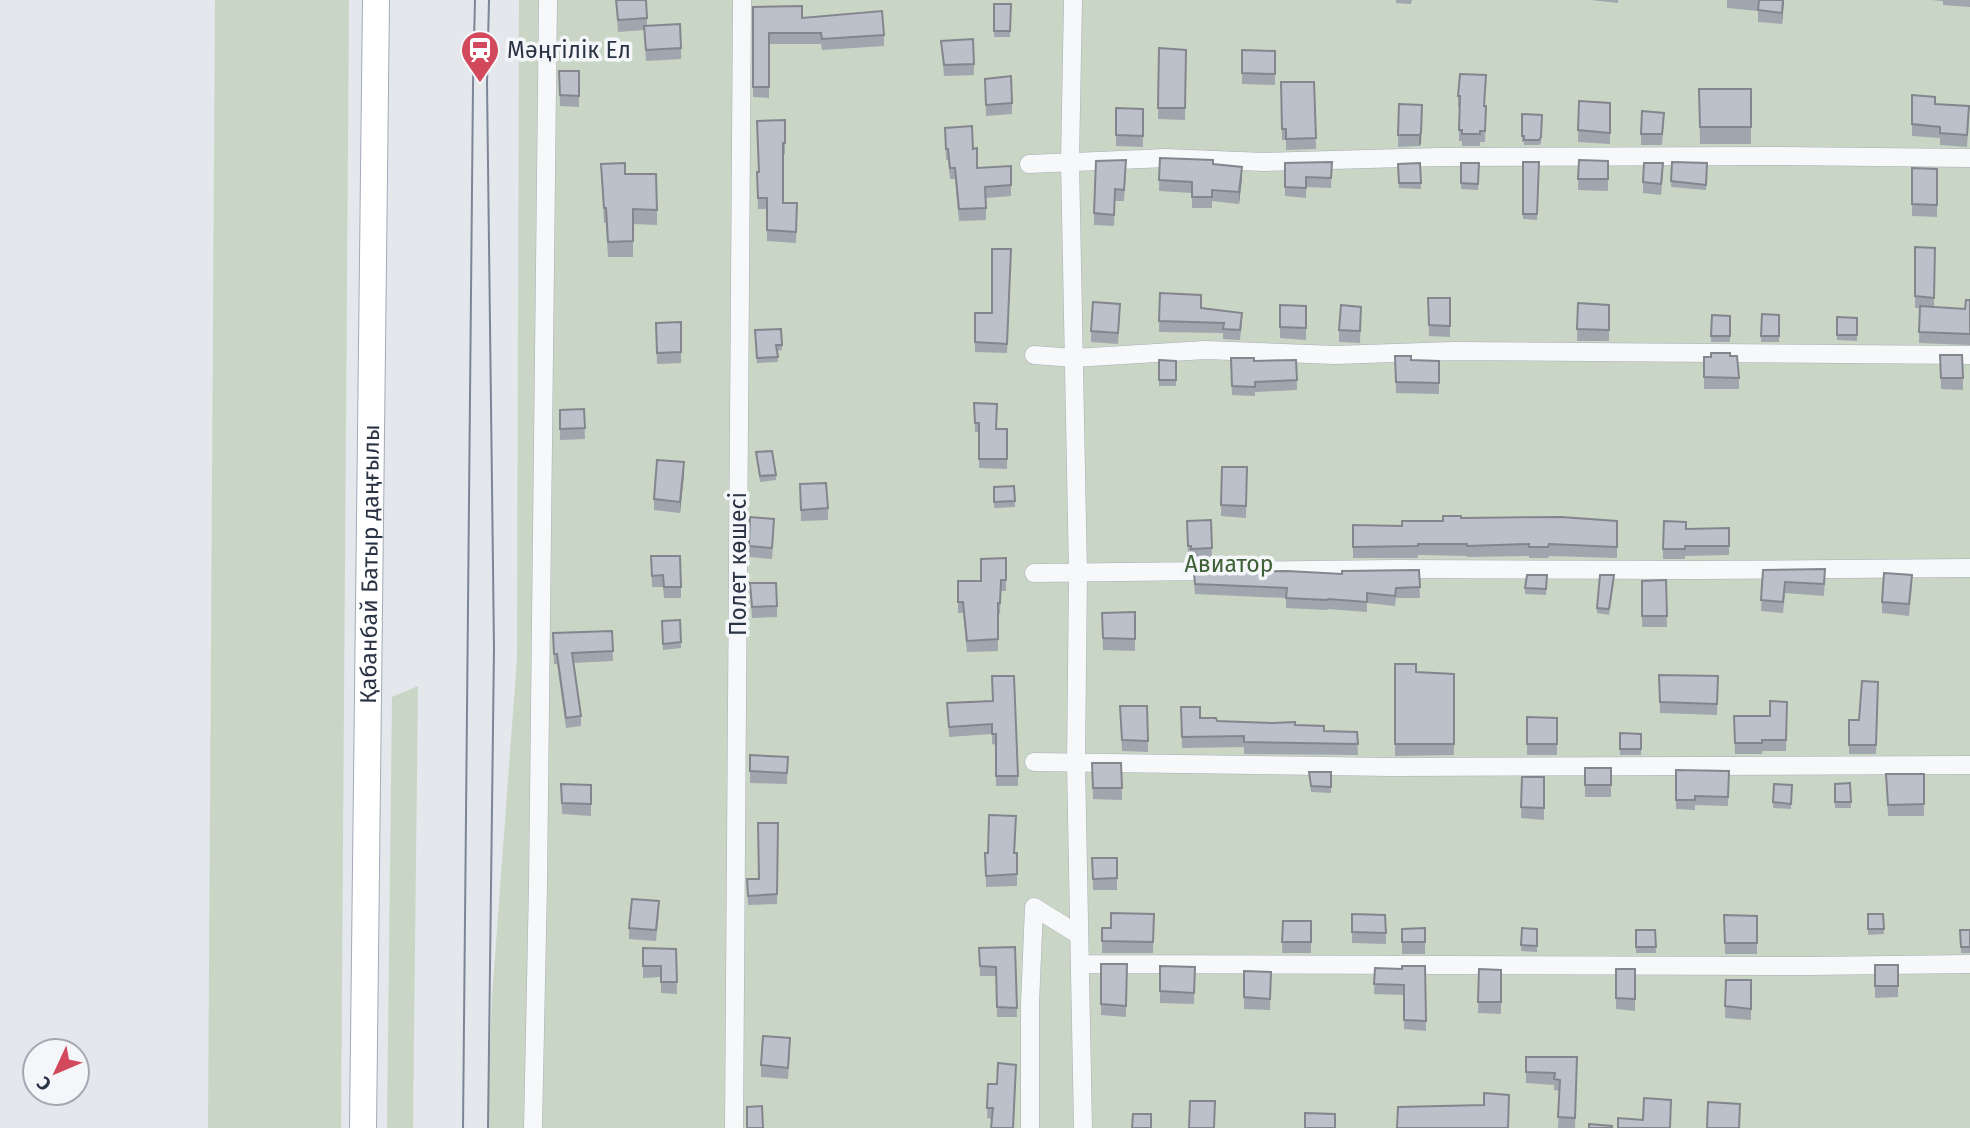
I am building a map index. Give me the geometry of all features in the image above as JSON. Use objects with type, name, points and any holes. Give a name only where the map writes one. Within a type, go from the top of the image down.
[{"type":"main road","name":"Қабанбай Батыр даңғылы","points":[[363,1128],[376,0]]},
{"type":"street","points":[[533,1128],[548,0]]},
{"type":"street","name":"Полет көшесі","points":[[734,1128],[742,0]]},
{"type":"street","points":[[1073,0],[1070,161],[1078,573],[1076,764],[1083,1128]]},
{"type":"street","points":[[1029,164],[1166,158],[1264,162],[1480,156],[1970,158]]},
{"type":"street","points":[[1034,355],[1074,358],[1205,350],[1335,355],[1452,351],[1970,355]]},
{"type":"street","points":[[1034,573],[1970,568]]},
{"type":"street","points":[[1034,762],[1392,767],[1970,765]]},
{"type":"street","points":[[1030,1128],[1030,1004],[1034,907],[1079,935]]},
{"type":"street","points":[[1081,964],[1970,964]]},
{"type":"green space","points":[[215,0],[349,0],[341,1128],[208,1128]]},
{"type":"green space","name":"Авиатор","points":[[519,0],[1970,0],[1970,1128],[487,1128],[492,997],[517,658]]},
{"type":"green space","points":[[418,686],[413,1128],[387,1128],[392,697]]},
{"type":"building","points":[[616,0],[646,0],[647,18],[618,20]]},
{"type":"building","points":[[1759,0],[1783,0],[1782,13],[1758,10]]},
{"type":"building","points":[[994,4],[1011,4],[1010,31],[994,31]]},
{"type":"building","points":[[802,6],[802,18],[882,11],[884,35],[822,39],[821,33],[769,33],[769,87],[753,87],[753,7]]},
{"type":"building","points":[[680,24],[681,48],[646,50],[644,26]]},
{"type":"building","points":[[973,39],[974,64],[944,65],[941,41]]},
{"type":"building","points":[[1159,48],[1186,50],[1185,108],[1158,108]]},
{"type":"building","points":[[1242,50],[1275,51],[1275,74],[1242,73]]},
{"type":"building","points":[[559,71],[579,71],[579,96],[560,95]]},
{"type":"building","points":[[1460,74],[1486,75],[1485,131],[1480,131],[1480,134],[1462,134],[1462,130],[1459,130]]},
{"type":"building","points":[[1011,76],[1012,103],[986,105],[985,79]]},
{"type":"building","points":[[1281,82],[1314,82],[1316,138],[1286,139],[1286,129],[1282,129]]},
{"type":"building","points":[[1699,89],[1751,89],[1751,127],[1700,127]]},
{"type":"building","points":[[1912,95],[1935,97],[1935,104],[1969,106],[1967,135],[1940,133],[1940,127],[1912,124]]},
{"type":"building","points":[[1579,101],[1610,103],[1610,133],[1578,130]]},
{"type":"building","points":[[1399,104],[1422,105],[1419,135],[1398,135]]},
{"type":"building","points":[[1116,108],[1143,109],[1143,136],[1116,135]]},
{"type":"building","points":[[1642,111],[1664,113],[1662,134],[1641,134]]},
{"type":"building","points":[[1522,114],[1542,115],[1539,140],[1524,140]]},
{"type":"building","points":[[785,120],[783,203],[797,203],[796,232],[767,230],[767,198],[758,198],[757,121]]},
{"type":"building","points":[[972,126],[973,149],[977,148],[977,168],[1011,166],[1011,185],[985,187],[986,208],[959,209],[955,168],[950,168],[945,128]]},
{"type":"building","points":[[1160,158],[1213,160],[1213,164],[1242,167],[1239,192],[1212,190],[1212,197],[1192,197],[1192,182],[1159,180]]},
{"type":"building","points":[[1126,160],[1124,190],[1115,189],[1114,215],[1094,213],[1096,161]]},
{"type":"building","points":[[1579,160],[1608,161],[1608,179],[1578,179]]},
{"type":"building","points":[[1332,162],[1331,178],[1306,177],[1306,188],[1285,187],[1285,163]]},
{"type":"building","points":[[1523,162],[1539,162],[1537,214],[1523,214]]},
{"type":"building","points":[[1672,162],[1707,163],[1706,185],[1671,181]]},
{"type":"building","points":[[625,163],[625,174],[656,174],[657,210],[633,209],[633,241],[608,242],[601,164]]},
{"type":"building","points":[[1420,163],[1421,183],[1399,183],[1398,164]]},
{"type":"building","points":[[1461,163],[1479,163],[1478,184],[1461,183]]},
{"type":"building","points":[[1644,163],[1663,163],[1661,184],[1643,182]]},
{"type":"building","points":[[1912,168],[1937,169],[1937,205],[1912,204]]},
{"type":"building","points":[[1915,247],[1935,248],[1934,298],[1915,296]]},
{"type":"building","points":[[992,249],[1011,249],[1007,344],[975,342],[975,313],[992,313]]},
{"type":"building","points":[[1160,293],[1201,295],[1201,308],[1242,313],[1240,330],[1223,329],[1224,323],[1159,321]]},
{"type":"building","points":[[1428,298],[1450,298],[1450,326],[1429,325]]},
{"type":"building","points":[[1966,300],[1970,300],[1970,334],[1919,332],[1920,306],[1965,309]]},
{"type":"building","points":[[1093,302],[1120,304],[1118,333],[1091,331]]},
{"type":"building","points":[[1578,303],[1609,305],[1609,330],[1577,329]]},
{"type":"building","points":[[1280,305],[1306,306],[1306,328],[1280,327]]},
{"type":"building","points":[[1341,305],[1361,307],[1360,331],[1339,330]]},
{"type":"building","points":[[1762,314],[1779,315],[1779,336],[1761,336]]},
{"type":"building","points":[[1712,315],[1730,316],[1730,336],[1711,336]]},
{"type":"building","points":[[1837,317],[1857,318],[1857,335],[1837,335]]},
{"type":"building","points":[[681,322],[681,352],[657,353],[656,323]]},
{"type":"building","points":[[781,329],[782,345],[776,345],[778,357],[757,358],[755,330]]},
{"type":"building","points":[[1711,353],[1730,353],[1730,356],[1737,356],[1739,378],[1704,377],[1704,357],[1711,357]]},
{"type":"building","points":[[1940,355],[1962,355],[1963,378],[1941,378]]},
{"type":"building","points":[[1395,356],[1411,356],[1411,360],[1439,361],[1439,383],[1396,382]]},
{"type":"building","points":[[1231,358],[1254,358],[1254,361],[1296,360],[1297,380],[1255,382],[1255,387],[1232,386]]},
{"type":"building","points":[[1159,360],[1176,361],[1176,380],[1159,380]]},
{"type":"building","points":[[974,403],[997,404],[996,429],[1007,429],[1007,459],[979,459],[979,423],[975,423]]},
{"type":"building","points":[[584,409],[585,428],[560,429],[560,410]]},
{"type":"building","points":[[772,451],[776,475],[760,476],[756,452]]},
{"type":"building","points":[[657,460],[684,462],[680,502],[654,499]]},
{"type":"building","points":[[1222,467],[1247,467],[1246,506],[1221,505]]},
{"type":"building","points":[[826,483],[828,508],[801,510],[800,484]]},
{"type":"building","points":[[1014,486],[1015,501],[994,502],[994,487]]},
{"type":"building","points":[[1443,516],[1561,517],[1617,521],[1617,547],[1418,544],[1353,547],[1353,525],[1402,526],[1402,521],[1443,521]]},
{"type":"building","points":[[750,517],[774,519],[772,548],[749,546]]},
{"type":"building","points":[[1211,520],[1212,548],[1191,549],[1191,546],[1188,546],[1187,521]]},
{"type":"building","points":[[1664,521],[1686,522],[1686,529],[1729,528],[1729,546],[1663,549]]},
{"type":"building","points":[[651,556],[680,556],[681,587],[664,587],[663,575],[652,576]]},
{"type":"building","points":[[1006,558],[1006,580],[1001,580],[998,603],[998,639],[967,641],[963,602],[958,602],[958,581],[981,581],[981,559]]},
{"type":"building","points":[[1825,569],[1824,584],[1785,582],[1783,602],[1761,600],[1763,570]]},
{"type":"building","points":[[1419,570],[1420,587],[1396,588],[1395,596],[1367,593],[1367,602],[1286,598],[1287,588],[1195,584],[1194,573],[1287,571],[1342,574],[1342,571]]},
{"type":"building","points":[[1884,573],[1912,575],[1909,604],[1882,602]]},
{"type":"building","points":[[1527,575],[1547,575],[1546,589],[1525,588]]},
{"type":"building","points":[[1600,575],[1614,575],[1609,609],[1597,608]]},
{"type":"building","points":[[1666,580],[1667,616],[1642,616],[1642,581]]},
{"type":"building","points":[[750,583],[776,583],[777,606],[752,607]]},
{"type":"building","points":[[1135,612],[1135,639],[1103,638],[1102,613]]},
{"type":"building","points":[[680,620],[681,642],[663,644],[662,621]]},
{"type":"building","points":[[612,631],[613,651],[572,653],[581,716],[566,718],[557,654],[554,654],[553,633]]},
{"type":"building","points":[[1395,664],[1416,664],[1416,672],[1454,674],[1454,744],[1395,744]]},
{"type":"building","points":[[1659,675],[1718,676],[1717,704],[1660,702]]},
{"type":"building","points":[[992,676],[1014,676],[1018,776],[996,776],[996,734],[992,734],[992,724],[949,727],[947,703],[993,701]]},
{"type":"building","points":[[1862,681],[1878,682],[1876,745],[1849,745],[1849,720],[1859,720]]},
{"type":"building","points":[[1770,701],[1787,702],[1786,740],[1735,743],[1734,716],[1770,716]]},
{"type":"building","points":[[1120,706],[1147,706],[1148,741],[1122,740]]},
{"type":"building","points":[[1181,707],[1200,707],[1200,718],[1216,718],[1217,721],[1295,722],[1295,725],[1324,726],[1324,731],[1357,732],[1358,744],[1244,742],[1244,736],[1182,737]]},
{"type":"building","points":[[1527,717],[1557,718],[1557,744],[1527,744]]},
{"type":"building","points":[[1620,733],[1641,734],[1641,749],[1620,749]]},
{"type":"building","points":[[750,755],[788,757],[787,773],[750,771]]},
{"type":"building","points":[[1092,763],[1121,763],[1122,788],[1093,788]]},
{"type":"building","points":[[1585,768],[1611,768],[1611,785],[1585,785]]},
{"type":"building","points":[[1676,770],[1729,771],[1728,797],[1695,796],[1695,800],[1676,800]]},
{"type":"building","points":[[1309,772],[1331,772],[1331,787],[1311,786]]},
{"type":"building","points":[[1886,774],[1924,774],[1924,804],[1888,805]]},
{"type":"building","points":[[1522,777],[1544,777],[1544,808],[1521,807]]},
{"type":"building","points":[[1850,783],[1851,802],[1835,802],[1835,784]]},
{"type":"building","points":[[561,784],[591,785],[591,804],[562,803]]},
{"type":"building","points":[[1774,784],[1792,785],[1791,804],[1773,802]]},
{"type":"building","points":[[989,815],[1016,816],[1014,853],[1017,853],[1017,874],[986,876],[985,853],[988,853]]},
{"type":"building","points":[[758,823],[778,823],[777,894],[748,896],[747,879],[759,879]]},
{"type":"building","points":[[1092,858],[1117,858],[1117,878],[1093,879]]},
{"type":"building","points":[[632,899],[659,901],[656,930],[629,928]]},
{"type":"building","points":[[1111,913],[1154,914],[1153,942],[1102,941],[1102,928],[1111,928]]},
{"type":"building","points":[[1352,914],[1385,915],[1386,933],[1352,932]]},
{"type":"building","points":[[1868,914],[1883,914],[1884,929],[1868,929]]},
{"type":"building","points":[[1724,915],[1757,916],[1757,943],[1725,943]]},
{"type":"building","points":[[1283,921],[1311,921],[1311,942],[1282,942]]},
{"type":"building","points":[[1425,928],[1425,942],[1402,942],[1402,929]]},
{"type":"building","points":[[1522,928],[1537,929],[1537,946],[1521,945]]},
{"type":"building","points":[[1636,930],[1655,930],[1656,947],[1636,947]]},
{"type":"building","points":[[1960,930],[1970,930],[1970,947],[1961,947]]},
{"type":"building","points":[[1015,947],[1017,1008],[997,1007],[996,967],[980,966],[979,948]]},
{"type":"building","points":[[643,948],[676,949],[677,982],[661,982],[661,966],[643,966]]},
{"type":"building","points":[[1101,964],[1127,964],[1126,1006],[1101,1004]]},
{"type":"building","points":[[1875,965],[1898,965],[1898,986],[1875,986]]},
{"type":"building","points":[[1160,966],[1195,967],[1194,993],[1160,991]]},
{"type":"building","points":[[1402,966],[1425,966],[1426,1021],[1404,1020],[1404,985],[1374,984],[1375,968],[1402,969]]},
{"type":"building","points":[[1479,969],[1501,970],[1501,1002],[1478,1002]]},
{"type":"building","points":[[1616,969],[1635,969],[1635,999],[1616,998]]},
{"type":"building","points":[[1244,971],[1271,972],[1270,999],[1244,997]]},
{"type":"building","points":[[1726,980],[1751,980],[1751,1009],[1725,1006]]},
{"type":"building","points":[[763,1036],[790,1038],[788,1068],[761,1065]]},
{"type":"building","points":[[1526,1057],[1577,1057],[1575,1118],[1558,1117],[1560,1080],[1554,1079],[1555,1073],[1526,1072]]},
{"type":"building","points":[[998,1063],[1016,1065],[1013,1128],[991,1128],[993,1108],[987,1108],[988,1084],[997,1084]]},
{"type":"building","points":[[1484,1093],[1509,1095],[1508,1128],[1397,1128],[1398,1107],[1484,1105]]},
{"type":"building","points":[[1644,1098],[1671,1100],[1670,1128],[1618,1128],[1618,1118],[1643,1120]]},
{"type":"building","points":[[1190,1101],[1215,1101],[1214,1128],[1189,1128]]},
{"type":"building","points":[[1708,1102],[1740,1104],[1739,1128],[1707,1128]]},
{"type":"building","points":[[762,1106],[763,1128],[747,1128],[747,1107]]},
{"type":"building","points":[[1305,1113],[1335,1114],[1335,1128],[1305,1128]]},
{"type":"building","points":[[1133,1114],[1151,1114],[1151,1128],[1132,1128]]},
{"type":"building","points":[[1589,1124],[1612,1126],[1612,1128],[1589,1128]]},
{"type":"tram line","points":[[463,1128],[475,0]]},
{"type":"tram line","points":[[488,1128],[494,648],[487,83],[489,0]]},
{"type":"place","name":"Мәңгілік Ел","points":[[480,84]]}]
